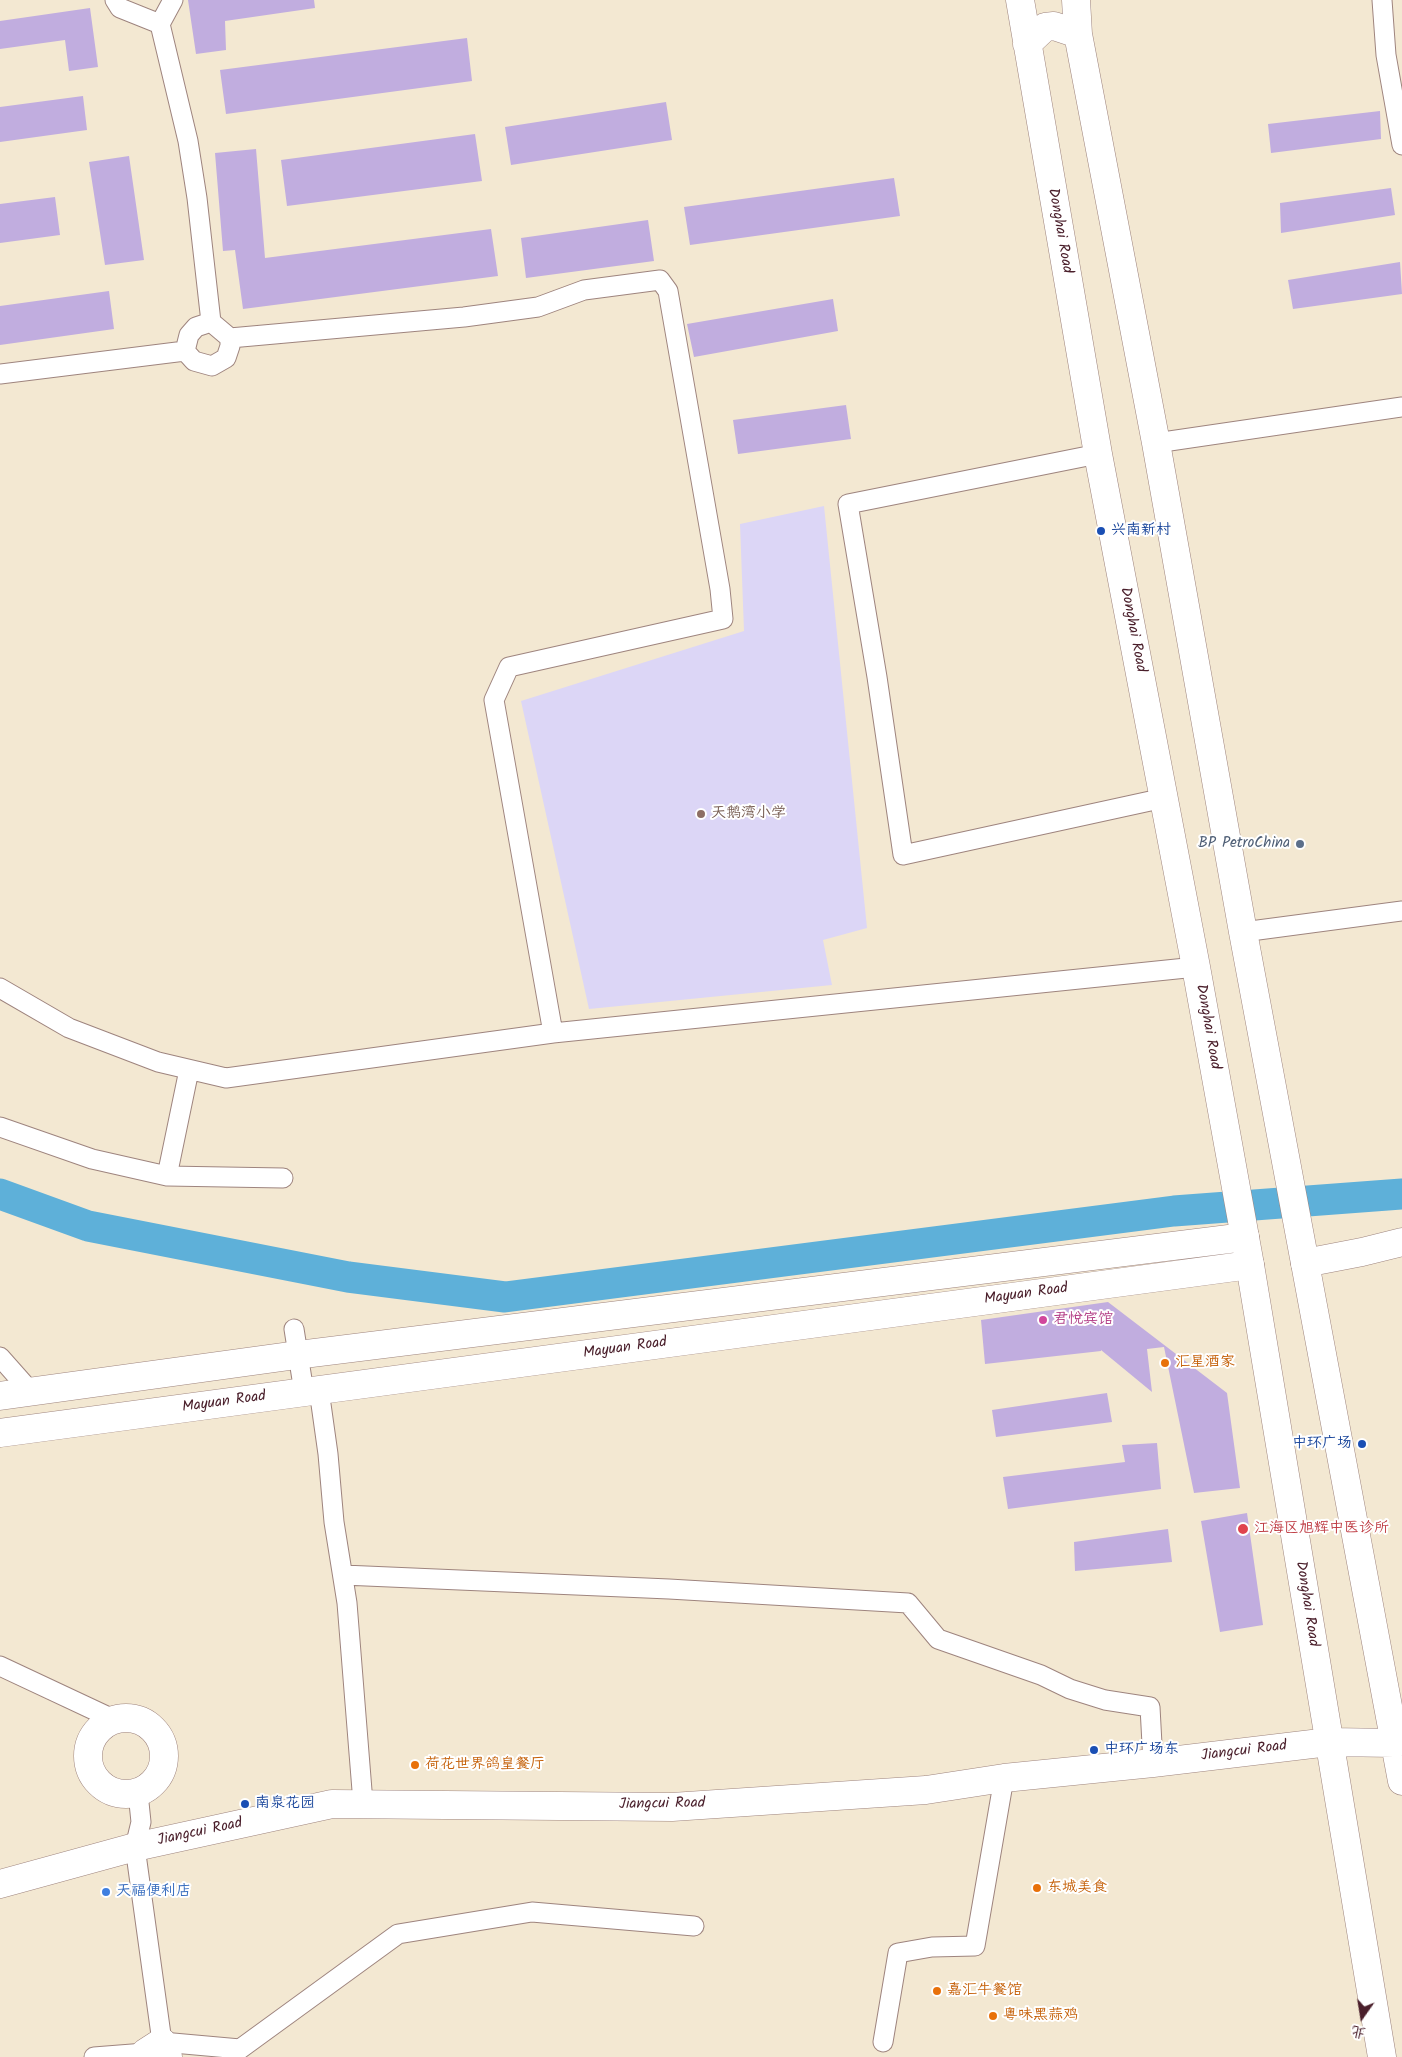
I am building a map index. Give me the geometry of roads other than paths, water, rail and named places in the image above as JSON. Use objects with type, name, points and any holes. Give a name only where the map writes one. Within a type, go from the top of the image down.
[{"type":"street","points":[[115,0],[120,8],[160,24]]},
{"type":"street","points":[[173,0],[160,24],[188,141],[211,322],[230,338],[464,317],[538,307],[584,290],[660,280],[668,291],[720,589],[722,619],[509,667],[494,700],[553,1033]]},
{"type":"street","name":"Donghai Road","points":[[1020,0],[1098,454],[1196,967],[1250,1265],[1382,2057]]},
{"type":"street","points":[[1076,0],[1078,34],[1156,443],[1243,932],[1399,1743],[1402,1781]]},
{"type":"street","points":[[1382,0],[1386,55],[1402,145]]},
{"type":"street","points":[[1027,44],[1045,27],[1054,26],[1078,34]]},
{"type":"street","points":[[185,351],[189,335],[196,327],[211,322]]},
{"type":"street","points":[[185,351],[194,361],[212,366],[226,358],[230,346],[230,338]]},
{"type":"street","points":[[0,374],[185,351]]},
{"type":"street","points":[[1156,443],[1402,407]]},
{"type":"street","points":[[1098,454],[848,504],[877,677],[902,854],[1164,798]]},
{"type":"street","points":[[1243,932],[1402,912]]},
{"type":"street","points":[[0,988],[70,1028],[158,1062],[226,1078],[553,1033],[1196,967]]},
{"type":"street","points":[[167,1176],[189,1070]]},
{"type":"street","points":[[0,1127],[92,1159],[167,1176],[283,1178]]},
{"type":"street","name":"Mayuan Road","points":[[0,1396],[31,1392],[295,1342],[1244,1236]]},
{"type":"street","points":[[1305,1262],[1362,1252],[1402,1242]]},
{"type":"street","name":"Mayuan Road","points":[[0,1433],[1250,1265]]},
{"type":"street","points":[[295,1342],[312,1391],[328,1454],[334,1522],[347,1603],[363,1803]]},
{"type":"street","points":[[0,1356],[31,1392]]},
{"type":"street","points":[[343,1575],[669,1588],[908,1603],[938,1639],[1042,1674],[1070,1689],[1105,1700],[1150,1707],[1153,1763]]},
{"type":"street","points":[[0,1666],[113,1719]]},
{"type":"street","points":[[126,1717],[143,1722],[157,1733],[163,1744],[165,1756],[163,1768],[158,1778],[149,1787],[138,1793],[125,1795],[112,1792],[100,1785],[92,1774],[88,1762],[88,1748],[93,1736],[102,1726],[113,1719],[126,1717]]},
{"type":"street","name":"Jiangcui Road","points":[[0,1884],[135,1847],[332,1804],[672,1807],[926,1790],[1004,1778],[1329,1742],[1399,1743]]},
{"type":"street","points":[[883,2042],[898,1953],[932,1947],[975,1946],[1004,1778]]},
{"type":"street","points":[[138,1793],[141,1822],[135,1847],[156,2052]]},
{"type":"street","points":[[94,2057],[156,2052],[240,2049],[398,1934],[532,1912],[694,1926]]},
{"type":"waterway","points":[[0,1194],[88,1226],[348,1277],[505,1297],[1174,1211],[1402,1194]]},
{"type":"place","name":"兴南新村","points":[[1101,531]]},
{"type":"place","name":"天鹅湾小学","points":[[701,814]]},
{"type":"place","name":"BP PetroChina","points":[[1300,844]]},
{"type":"place","name":"君悦宾馆","points":[[1043,1320]]},
{"type":"place","name":"汇星酒家","points":[[1165,1363]]},
{"type":"place","name":"中环广场","points":[[1362,1444]]},
{"type":"place","name":"江海区旭辉中医诊所","points":[[1243,1529]]},
{"type":"place","name":"中环广场东","points":[[1094,1750]]},
{"type":"place","name":"荷花世界鸽皇餐厅","points":[[415,1765]]},
{"type":"place","name":"南泉花园","points":[[245,1804]]},
{"type":"place","name":"东城美食","points":[[1037,1888]]},
{"type":"place","name":"天福便利店","points":[[106,1892]]},
{"type":"place","name":"嘉汇牛餐馆","points":[[937,1991]]},
{"type":"place","name":"粤味黑蒜鸡","points":[[993,2016]]}]
